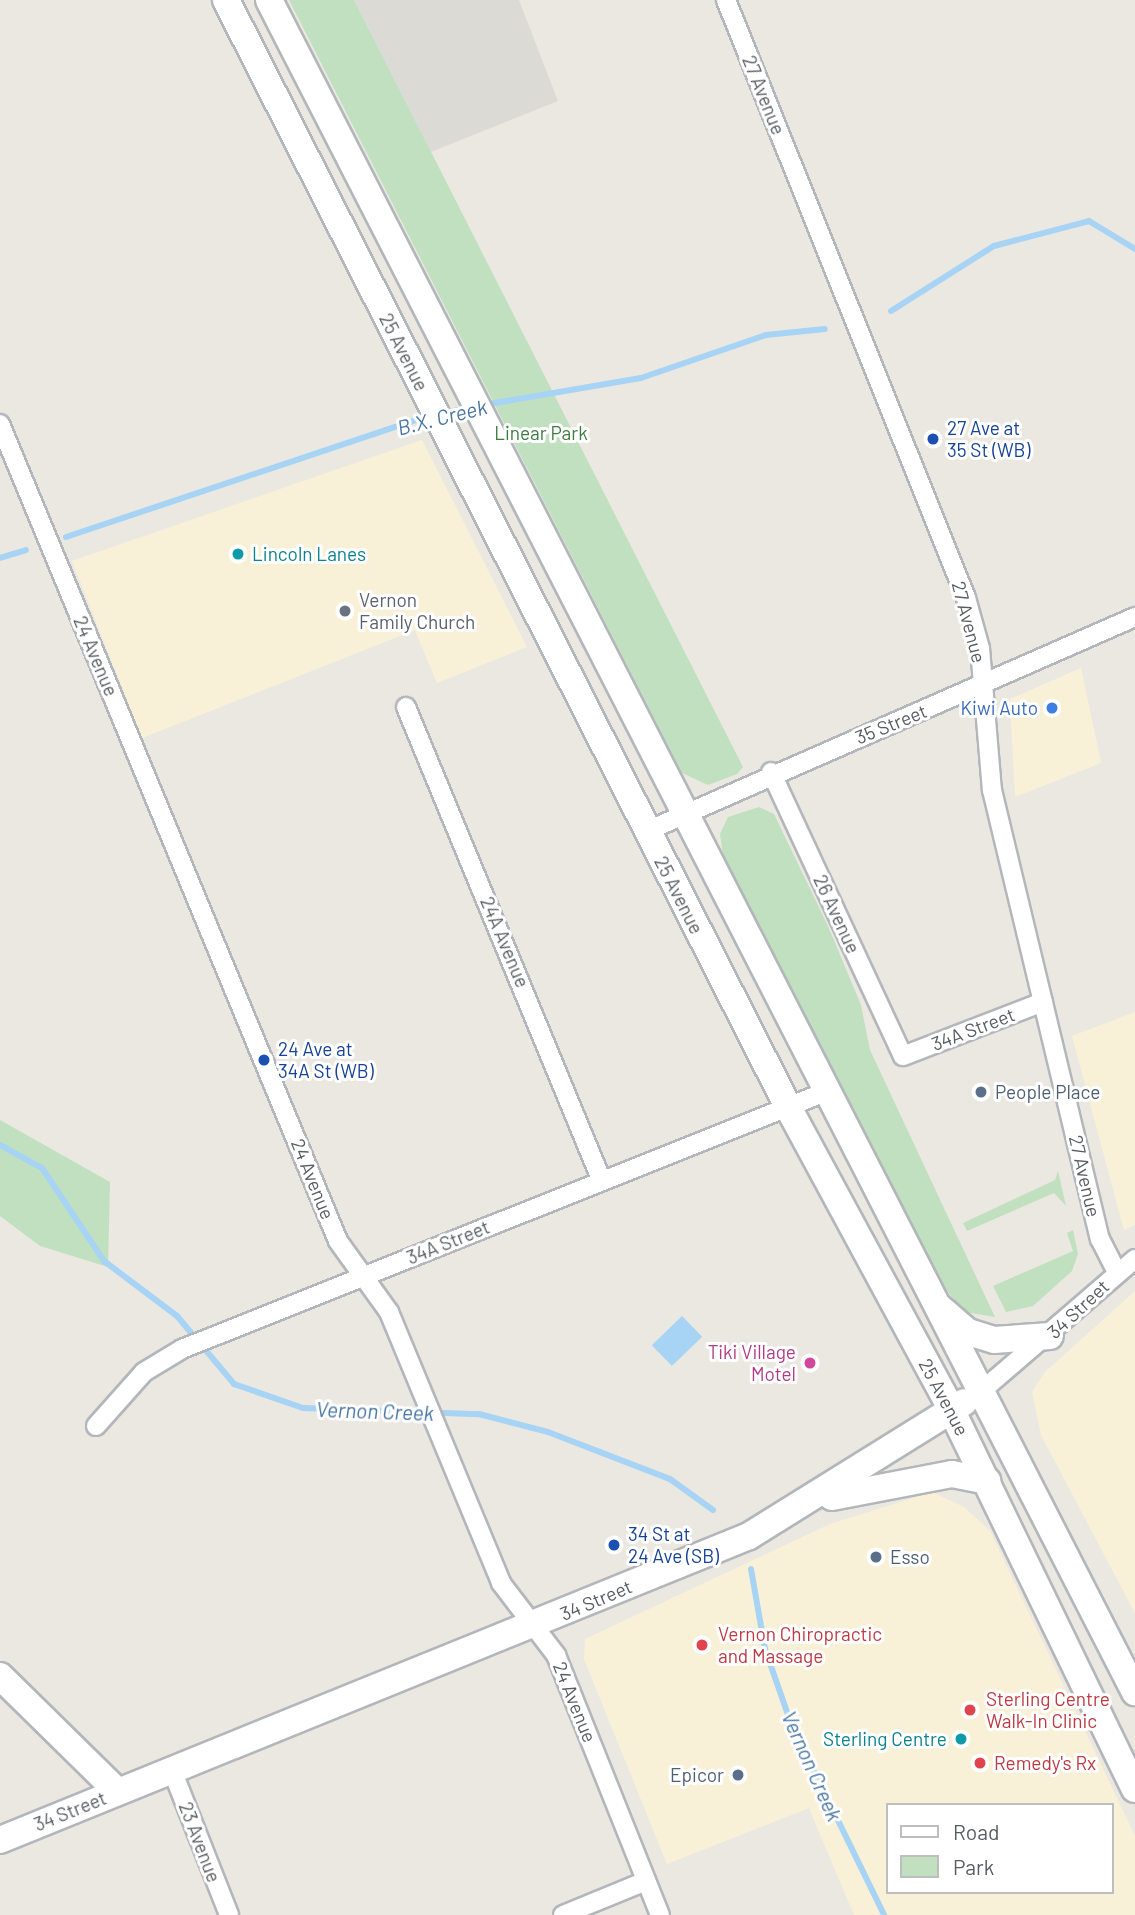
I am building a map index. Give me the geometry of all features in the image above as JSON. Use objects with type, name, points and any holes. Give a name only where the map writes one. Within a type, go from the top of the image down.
[{"type":"main road","name":"25 Avenue","points":[[226,0],[788,1107],[951,1409],[1135,1789]]},
{"type":"main road","name":"25 Avenue","points":[[269,0],[823,1093],[1135,1692]]},
{"type":"main road","points":[[928,1296],[968,1332],[995,1340],[1050,1336]]},
{"type":"main road","name":"34 Street","points":[[0,1840],[534,1627],[749,1536],[806,1504],[978,1394]]},
{"type":"main road","points":[[806,1504],[926,1476],[987,1481]]},
{"type":"main road","points":[[0,1676],[118,1792]]},
{"type":"street","name":"27 Avenue","points":[[726,0],[966,598],[984,687],[992,790],[1100,1239],[1117,1272]]},
{"type":"street","name":"24 Avenue","points":[[0,424],[338,1241],[361,1278],[389,1312],[501,1583],[556,1655],[660,1915]]},
{"type":"street","name":"35 Street","points":[[647,831],[771,772],[984,687],[1007,670],[1135,617]]},
{"type":"street","name":"24A Avenue","points":[[406,707],[601,1179]]},
{"type":"street","name":"26 Avenue","points":[[771,772],[903,1056]]},
{"type":"street","name":"34A Street","points":[[903,1056],[1043,1002]]},
{"type":"street","name":"34A Street","points":[[96,1426],[144,1372],[182,1349],[601,1179],[823,1093]]},
{"type":"street","name":"34 Street","points":[[978,1394],[1050,1336],[1117,1272],[1135,1259]]},
{"type":"street","name":"23 Avenue","points":[[172,1770],[229,1915]]},
{"type":"street","points":[[563,1915],[646,1881]]},
{"type":"shaded area","points":[[354,0],[519,0],[558,101],[431,152]]},
{"type":"shaded area","points":[[422,440],[527,647],[437,683],[415,630],[142,738],[72,561]]},
{"type":"shaded area","points":[[1081,668],[1101,763],[1015,797],[1010,699]]},
{"type":"shaded area","points":[[1135,1012],[1135,1225],[1124,1230],[1072,1036]]},
{"type":"shaded area","points":[[1135,1291],[1135,1613],[1041,1435],[1032,1392],[1045,1372]]},
{"type":"shaded area","points":[[932,1492],[964,1507],[990,1531],[1135,1836],[1135,1915],[854,1915],[809,1808],[667,1864],[584,1659],[585,1639],[830,1524]]},
{"type":"green space","name":"Linear Park","points":[[289,0],[354,0],[743,767],[737,774],[708,785],[682,773]]},
{"type":"green space","points":[[759,807],[774,814],[828,926],[861,1005],[870,1050],[995,1317],[965,1312],[942,1285],[723,856],[720,834],[728,817]]},
{"type":"green space","points":[[0,1120],[110,1182],[108,1267],[40,1246],[0,1216]]},
{"type":"green space","points":[[1058,1171],[1066,1206],[1054,1193],[967,1231],[963,1223],[1055,1180]]},
{"type":"green space","points":[[1073,1230],[1078,1254],[1072,1271],[1033,1306],[1006,1312],[993,1286],[1073,1251],[1067,1233]]},
{"type":"water","points":[[682,1316],[702,1337],[672,1366],[652,1345]]},
{"type":"waterway","name":"B.X. Creek","points":[[891,311],[994,246],[1089,221],[1135,249]]},
{"type":"waterway","name":"B.X. Creek","points":[[483,405],[641,378],[766,335],[825,329]]},
{"type":"waterway","name":"B.X. Creek","points":[[442,413],[469,408]]},
{"type":"waterway","name":"B.X. Creek","points":[[66,537],[431,415]]},
{"type":"waterway","name":"B.X. Creek","points":[[0,558],[26,550]]},
{"type":"waterway","name":"Vernon Creek","points":[[0,1145],[42,1168],[104,1261],[177,1316],[234,1384],[303,1408],[479,1414],[548,1432],[670,1479],[713,1510]]},
{"type":"waterway","name":"Vernon Creek","points":[[751,1569],[765,1649],[792,1726],[884,1915]]},
{"type":"place","name":"27 Ave at 35 St (WB)","points":[[933,439]]},
{"type":"place","name":"Lincoln Lanes","points":[[238,554]]},
{"type":"place","name":"Vernon Family Church","points":[[345,611]]},
{"type":"place","name":"Kiwi Auto","points":[[1052,708]]},
{"type":"place","name":"24 Ave at 34A St (WB)","points":[[264,1060]]},
{"type":"place","name":"People Place","points":[[981,1092]]},
{"type":"place","name":"Tiki Village Motel","points":[[810,1363]]},
{"type":"place","name":"34 St at 24 Ave (SB)","points":[[614,1545]]},
{"type":"place","name":"Esso","points":[[876,1557]]},
{"type":"place","name":"Vernon Chiropractic and Massage","points":[[702,1645]]},
{"type":"place","name":"Sterling Centre Walk-In Clinic","points":[[970,1710]]},
{"type":"place","name":"Sterling Centre","points":[[961,1739]]},
{"type":"place","name":"Remedy's Rx","points":[[980,1763]]},
{"type":"place","name":"Epicor","points":[[738,1775]]}]
